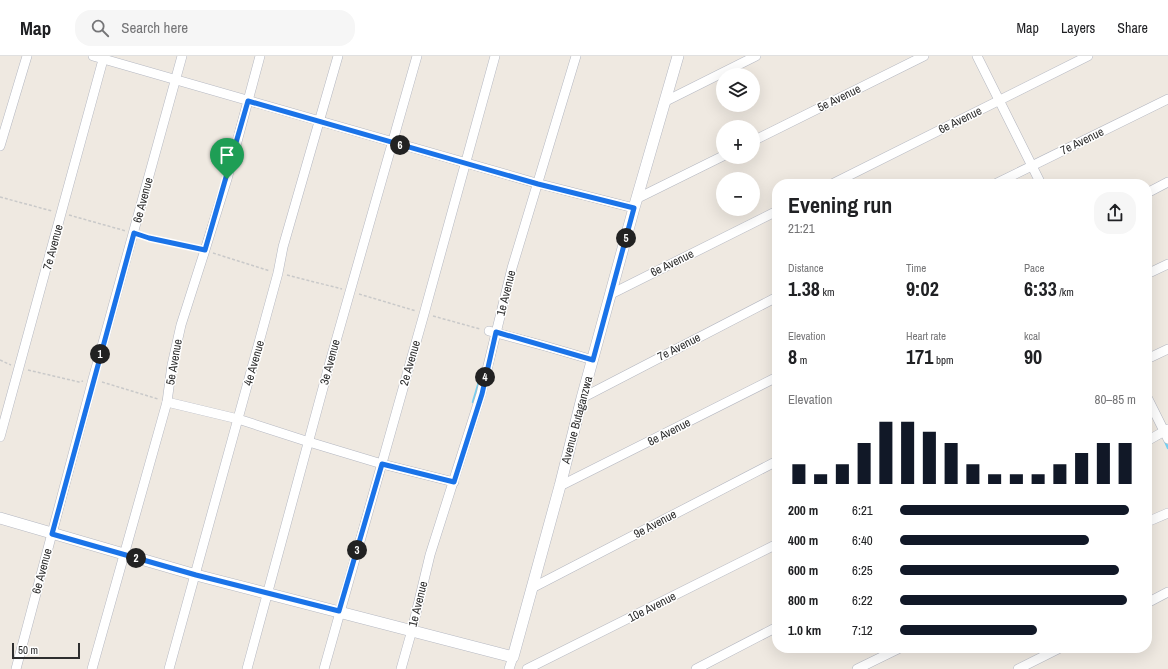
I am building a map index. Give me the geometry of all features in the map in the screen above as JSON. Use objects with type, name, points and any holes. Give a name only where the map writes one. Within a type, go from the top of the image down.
[{"type":"street","points":[[0,146],[27,56]]},
{"type":"street","points":[[93,56],[538,184],[636,203],[716,160]]},
{"type":"street","name":"6e Avenue","points":[[16,669],[93,380],[182,56]]},
{"type":"street","name":"5e Avenue","points":[[92,669],[167,402],[172,365],[181,325],[205,250],[260,56]]},
{"type":"street","name":"4e Avenue","points":[[169,669],[278,273],[283,247],[338,56]]},
{"type":"street","name":"3e Avenue","points":[[247,669],[330,362],[417,56]]},
{"type":"street","name":"2e Avenue","points":[[324,669],[495,56]]},
{"type":"street","name":"1e Avenue","points":[[401,669],[430,555],[482,394],[489,331],[512,268],[576,56]]},
{"type":"street","name":"Avenue Butaganzwa","points":[[510,669],[560,486],[582,398],[678,56]]},
{"type":"street","points":[[666,101],[756,56]]},
{"type":"street","name":"5e Avenue","points":[[760,138],[924,56]]},
{"type":"street","points":[[977,56],[997,102],[1029,167],[1038,179]]},
{"type":"street","name":"6e Avenue","points":[[842,179],[1088,56]]},
{"type":"street","name":"7e Avenue","points":[[0,437],[103,58]]},
{"type":"street","name":"7e Avenue","points":[[1005,179],[1168,99]]},
{"type":"street","points":[[1152,190],[1168,182]]},
{"type":"street","name":"6e Avenue","points":[[611,294],[772,214]]},
{"type":"street","points":[[1152,272],[1168,264]]},
{"type":"street","name":"7e Avenue","points":[[582,398],[772,300]]},
{"type":"street","points":[[489,331],[593,360]]},
{"type":"street","points":[[1152,357],[1168,349]]},
{"type":"street","name":"8e Avenue","points":[[560,486],[772,380]]},
{"type":"street","points":[[167,402],[238,419],[382,464],[454,482]]},
{"type":"street","points":[[1152,408],[1164,434],[1152,439]]},
{"type":"street","name":"9e Avenue","points":[[532,588],[772,464]]},
{"type":"street","points":[[1152,520],[1168,513]]},
{"type":"street","points":[[0,518],[196,575],[513,657]]},
{"type":"street","name":"10e Avenue","points":[[527,669],[772,546]]},
{"type":"street","points":[[1152,600],[1168,592]]},
{"type":"street","points":[[696,669],[772,630]]},
{"type":"street","points":[[856,669],[890,653]]},
{"type":"street","points":[[1018,669],[1050,653]]},
{"type":"path","points":[[0,196],[149,238],[205,250],[278,273],[350,291],[424,314],[489,331]]},
{"type":"path","points":[[0,360],[19,368],[79,382],[93,380],[167,402]]},
{"type":"waterway","points":[[473,402],[479,382]]},
{"type":"waterway","points":[[1165,441],[1168,448]]},
{"type":"route","points":[[248,101],[538,184],[634,208],[593,360],[496,332],[482,394],[454,482],[382,464],[339,611],[196,575],[52,534],[121,276],[134,233],[149,238],[205,250],[227,179],[248,101]]}]
